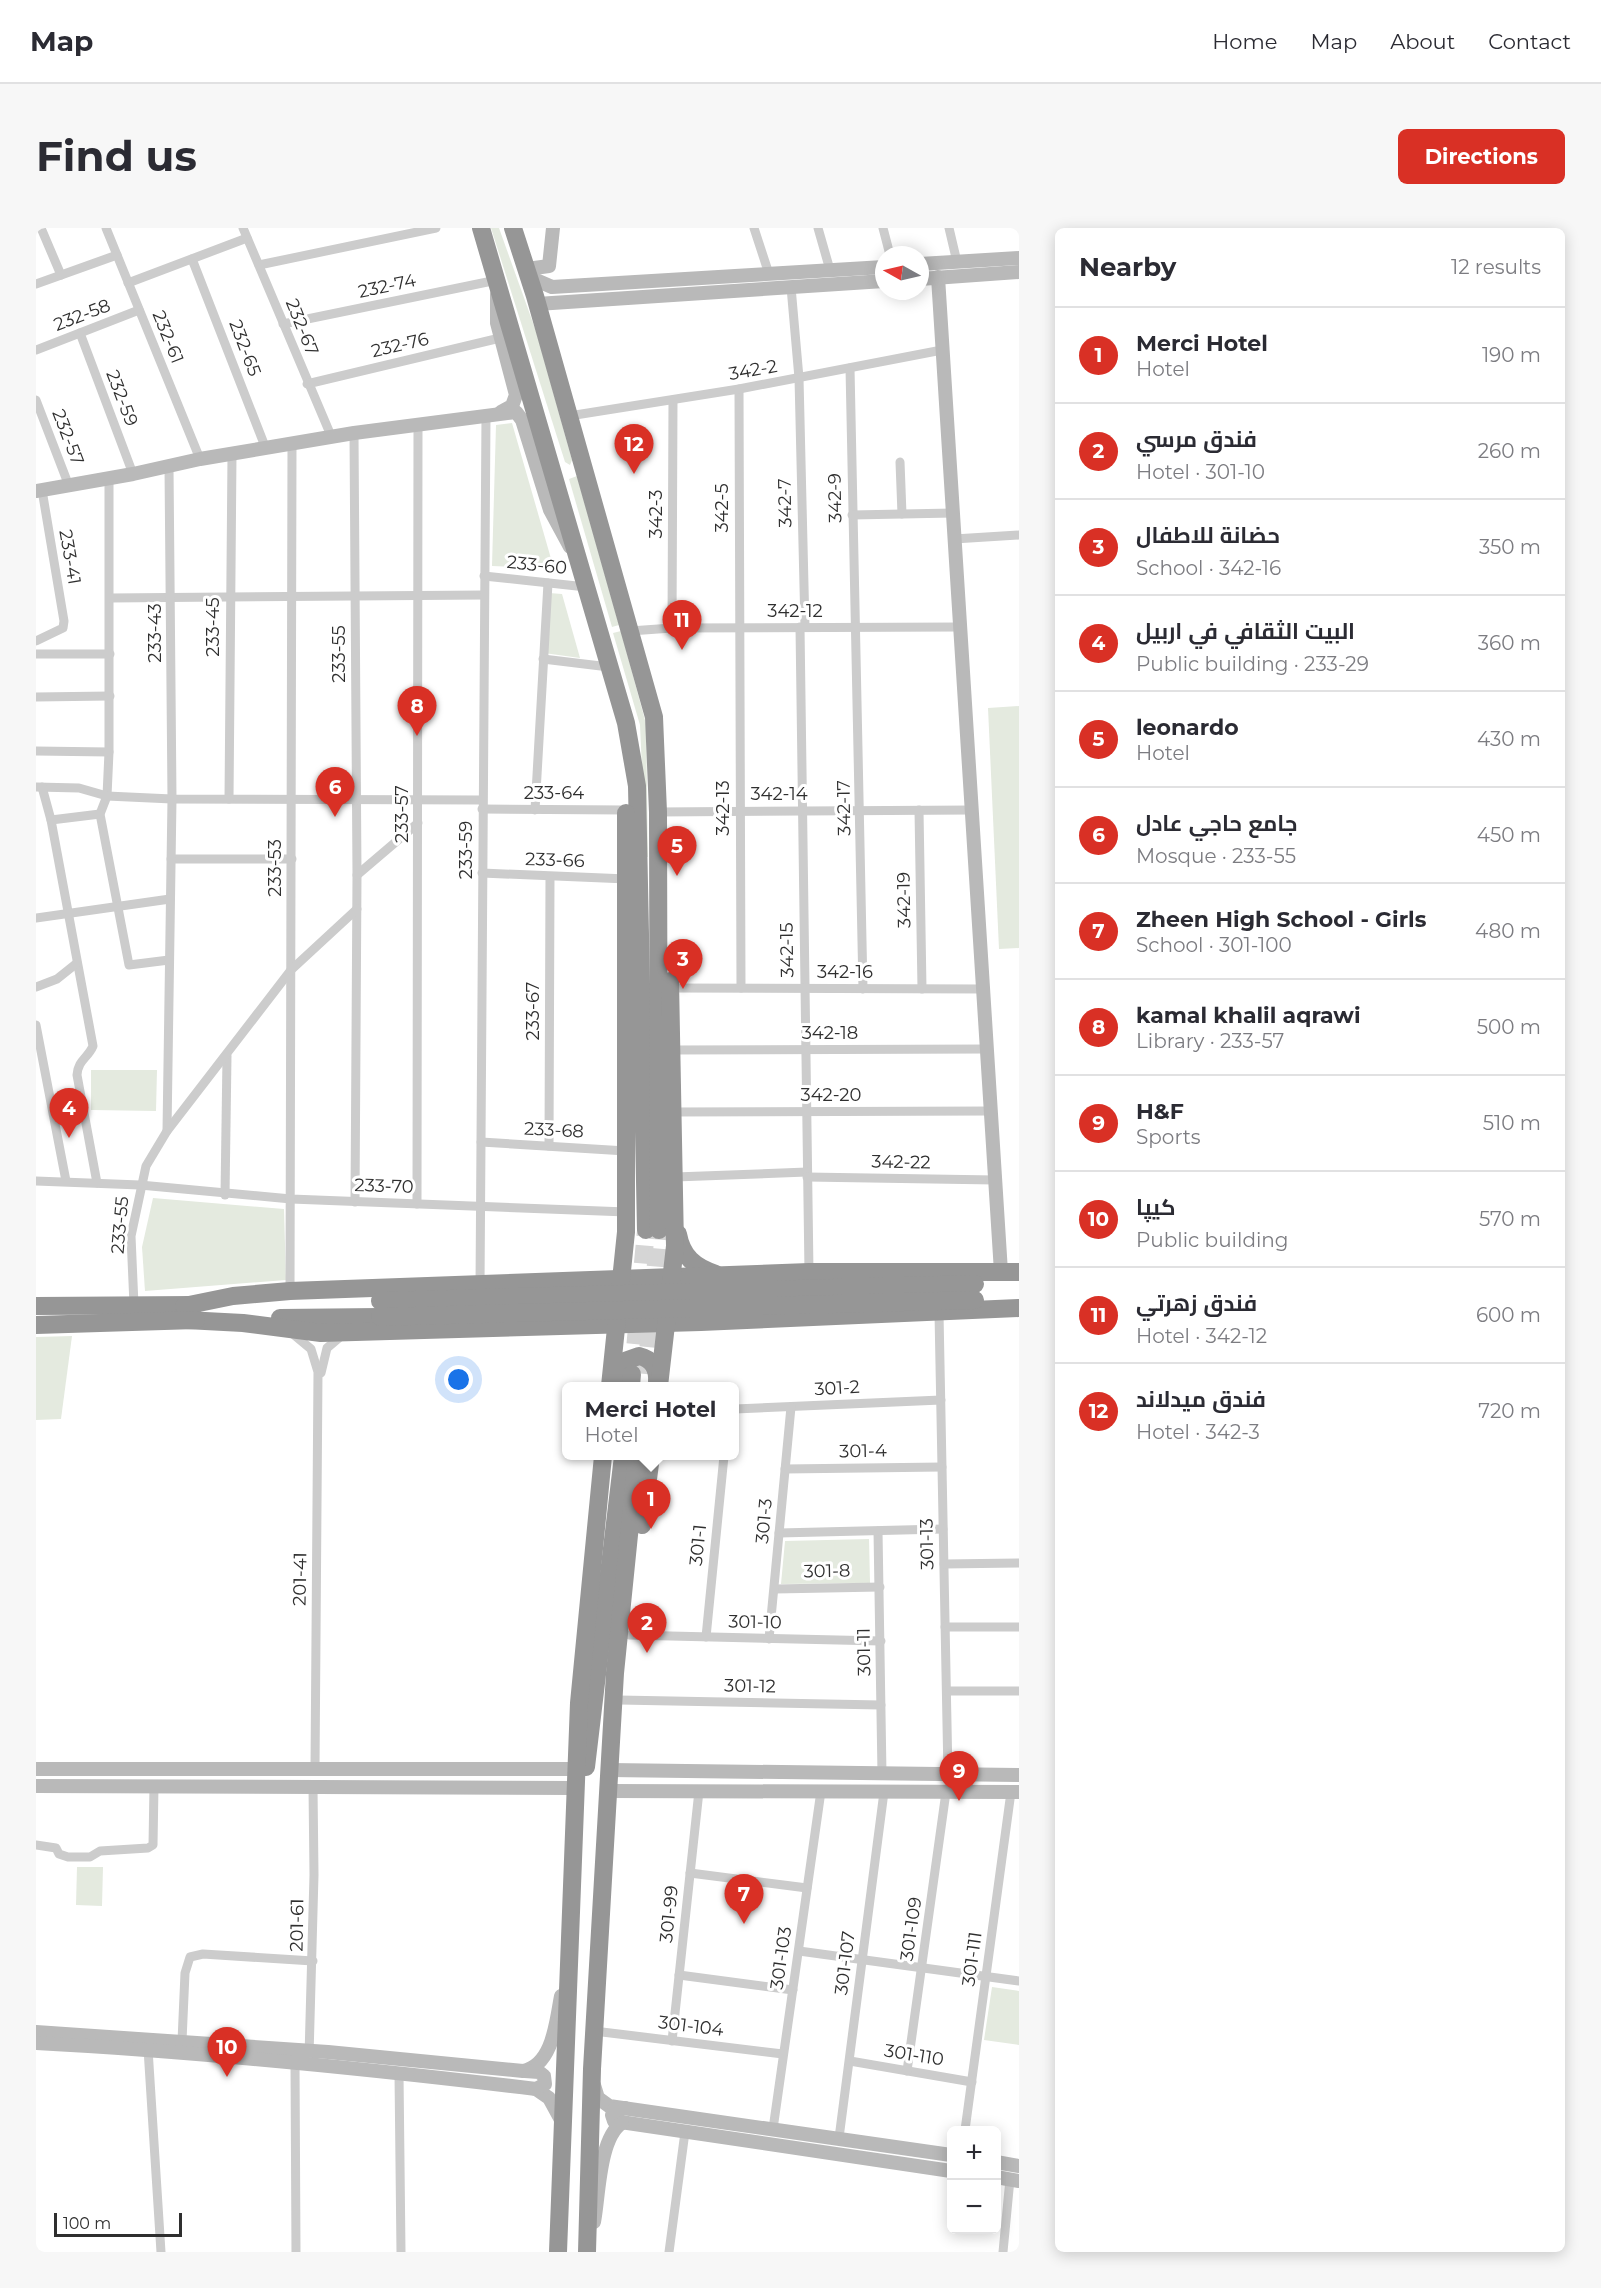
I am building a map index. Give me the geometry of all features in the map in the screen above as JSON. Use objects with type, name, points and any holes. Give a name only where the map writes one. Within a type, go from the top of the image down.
[{"type":"highway","points":[[481,228],[626,723],[638,786],[653,1230],[658,812],[654,717],[537,304],[513,228]]},
{"type":"highway","points":[[550,461],[557,471],[571,472],[578,465],[579,451]]},
{"type":"highway","points":[[631,755],[626,810],[627,1212],[625,1281],[633,1311]]},
{"type":"highway","points":[[647,1382],[664,1350],[667,1282],[675,1246],[673,1050],[666,856],[658,812]]},
{"type":"highway","points":[[626,1155],[632,1232],[636,1238],[659,1241],[668,1238],[675,1208]]},
{"type":"highway","points":[[675,1208],[681,1247],[686,1255],[700,1268],[723,1276]]},
{"type":"highway","points":[[602,1279],[615,1272],[621,1265],[625,1249]]},
{"type":"highway","points":[[185,1313],[233,1296],[290,1291],[480,1286],[602,1279],[667,1282],[692,1277],[809,1272],[1010,1272]]},
{"type":"highway","points":[[744,1275],[734,1276],[721,1282],[714,1299],[716,1307],[725,1317],[748,1320]]},
{"type":"highway","points":[[532,1327],[560,1323],[571,1312],[573,1304],[571,1293],[562,1284],[551,1281]]},
{"type":"highway","points":[[625,1281],[633,1311]]},
{"type":"highway","points":[[610,1382],[614,1347],[633,1311],[667,1282]]},
{"type":"highway","points":[[36,1325],[185,1313],[975,1292],[1019,1282]]},
{"type":"highway","points":[[975,1292],[1019,1301]]},
{"type":"highway","points":[[36,1306],[134,1305],[321,1333],[560,1327],[587,1325],[633,1311],[664,1321],[701,1322],[1019,1308]]},
{"type":"highway","points":[[633,1311],[664,1321]]},
{"type":"highway","points":[[647,1382],[673,1341],[683,1332],[701,1322]]},
{"type":"highway","points":[[560,1327],[590,1332],[602,1342],[609,1382]]},
{"type":"highway","points":[[612,1382],[622,1362],[639,1356],[650,1361],[655,1367],[647,1382]]},
{"type":"highway","points":[[558,2252],[575,1769],[579,1703],[603,1460]]},
{"type":"highway","points":[[574,1842],[594,1704],[622,1460]]},
{"type":"highway","points":[[616,1706],[615,1673],[636,1460]]},
{"type":"highway","points":[[587,2250],[592,2069],[609,1770],[616,1706],[629,1635],[650,1460]]},
{"type":"main road","points":[[528,273],[549,266],[553,228]]},
{"type":"main road","points":[[929,264],[1019,258]]},
{"type":"main road","points":[[528,273],[552,287],[875,268]]},
{"type":"main road","points":[[929,278],[1019,272]]},
{"type":"main road","points":[[938,278],[995,1180],[1010,1272]]},
{"type":"main road","points":[[493,414],[512,406],[516,398],[496,315],[497,282]]},
{"type":"main road","points":[[537,304],[875,282]]},
{"type":"main road","points":[[39,491],[170,467],[200,459],[354,433],[516,412],[521,416],[550,510],[577,557]]},
{"type":"main road","points":[[193,1786],[194,1768]]},
{"type":"main road","points":[[36,1769],[575,1769]]},
{"type":"main road","points":[[491,1769],[495,1779],[491,1788]]},
{"type":"main road","points":[[609,1770],[1019,1775]]},
{"type":"main road","points":[[652,1791],[653,1771]]},
{"type":"main road","points":[[36,1786],[575,1788]]},
{"type":"main road","points":[[608,1791],[1015,1792]]},
{"type":"main road","points":[[523,2071],[536,2067],[545,2056],[556,2026],[568,1965]]},
{"type":"main road","points":[[36,2031],[182,2041],[399,2074],[536,2089],[543,2092],[554,2104],[564,2131]]},
{"type":"main road","points":[[36,2043],[539,2072],[544,2076],[544,2084],[536,2089]]},
{"type":"main road","points":[[592,2069],[601,2101],[609,2106],[947,2154]]},
{"type":"main road","points":[[625,2108],[616,2109],[612,2115],[614,2121],[947,2170]]},
{"type":"main road","points":[[587,2250],[598,2202],[606,2147],[613,2132],[622,2123]]},
{"type":"main road","points":[[1001,2163],[1019,2166]]},
{"type":"street","points":[[41,228],[61,275]]},
{"type":"street","name":"232-61","points":[[106,228],[200,459]]},
{"type":"street","name":"232-67","points":[[243,228],[332,438]]},
{"type":"street","points":[[259,266],[436,228]]},
{"type":"street","points":[[754,228],[769,274]]},
{"type":"street","points":[[818,228],[830,270]]},
{"type":"street","points":[[883,228],[888,246]]},
{"type":"street","points":[[949,228],[957,262]]},
{"type":"street","points":[[128,283],[247,238]]},
{"type":"street","points":[[36,284],[117,255]]},
{"type":"street","name":"232-65","points":[[192,258],[266,449]]},
{"type":"street","name":"232-74","points":[[284,324],[497,282]]},
{"type":"street","name":"342-7","points":[[792,287],[799,378],[802,627]]},
{"type":"street","name":"232-58","points":[[36,350],[139,310]]},
{"type":"street","name":"232-59","points":[[80,333],[133,474]]},
{"type":"street","name":"232-76","points":[[308,384],[500,338]]},
{"type":"street","name":"342-2","points":[[569,416],[739,389],[942,350]]},
{"type":"street","name":"342-9","points":[[849,368],[856,627]]},
{"type":"street","name":"342-5","points":[[738,628],[739,389]]},
{"type":"street","name":"232-57","points":[[36,400],[69,486]]},
{"type":"street","name":"342-3","points":[[672,400],[672,628]]},
{"type":"street","name":"233-59","points":[[480,1286],[484,576],[493,414]]},
{"type":"street","name":"233-57","points":[[417,1204],[418,425]]},
{"type":"street","name":"233-55","points":[[354,433],[357,875],[354,1202]]},
{"type":"street","name":"233-53","points":[[290,1291],[292,444]]},
{"type":"street","name":"233-45","points":[[229,799],[232,454]]},
{"type":"street","points":[[900,462],[902,514]]},
{"type":"street","name":"233-43","points":[[167,1131],[172,799],[170,467]]},
{"type":"street","points":[[109,479],[109,752],[107,796],[100,814],[129,965],[169,960]]},
{"type":"street","name":"233-41","points":[[36,641],[63,628],[64,621],[39,491]]},
{"type":"street","points":[[852,515],[953,513]]},
{"type":"street","points":[[954,539],[1019,535]]},
{"type":"street","name":"233-60","points":[[484,576],[586,587]]},
{"type":"street","points":[[535,810],[548,582]]},
{"type":"street","points":[[110,598],[356,594],[484,595]]},
{"type":"street","name":"342-15","points":[[802,627],[802,811],[809,1272]]},
{"type":"street","name":"342-17","points":[[856,627],[863,989]]},
{"type":"street","name":"342-12","points":[[630,631],[672,628],[960,627]]},
{"type":"street","name":"342-13","points":[[738,628],[741,988]]},
{"type":"street","points":[[36,654],[110,654]]},
{"type":"street","points":[[543,659],[609,667]]},
{"type":"street","points":[[36,697],[110,696]]},
{"type":"street","points":[[36,751],[109,752]]},
{"type":"street","points":[[39,787],[51,819],[93,1046],[79,1062],[77,1075],[98,1183]]},
{"type":"street","name":"233-64","points":[[39,787],[79,788],[107,796],[172,799],[418,800],[535,810],[626,810]]},
{"type":"street","name":"342-19","points":[[919,810],[922,989]]},
{"type":"street","name":"342-14","points":[[658,812],[972,810]]},
{"type":"street","points":[[51,819],[100,814]]},
{"type":"street","points":[[357,875],[418,823]]},
{"type":"street","points":[[171,859],[292,859]]},
{"type":"street","name":"233-66","points":[[482,873],[627,879]]},
{"type":"street","name":"233-67","points":[[549,1146],[550,877]]},
{"type":"street","points":[[36,918],[170,899]]},
{"type":"street","name":"233-55","points":[[134,1305],[131,1236],[140,1185],[146,1166],[167,1131],[291,970],[357,909]]},
{"type":"street","points":[[36,987],[57,979],[77,963]]},
{"type":"street","name":"342-16","points":[[671,988],[983,989]]},
{"type":"street","points":[[36,1025],[66,1181]]},
{"type":"street","name":"342-18","points":[[673,1050],[987,1049]]},
{"type":"street","points":[[225,1195],[227,1056]]},
{"type":"street","name":"342-20","points":[[672,1112],[991,1111]]},
{"type":"street","name":"233-68","points":[[481,1142],[549,1146],[626,1155]]},
{"type":"street","name":"342-22","points":[[675,1177],[807,1175],[995,1180]]},
{"type":"street","name":"233-70","points":[[36,1181],[140,1185],[225,1195],[291,1199],[627,1212]]},
{"type":"street","name":"301-13","points":[[939,1313],[948,1775]]},
{"type":"street","name":"201-41","points":[[269,1326],[293,1334],[308,1346],[316,1360],[319,1390],[315,1768]]},
{"type":"street","name":"201-41","points":[[319,1390],[328,1345],[338,1337],[357,1331]]},
{"type":"street","name":"301-2","points":[[739,1409],[941,1400]]},
{"type":"street","name":"301-3","points":[[769,1639],[790,1407]]},
{"type":"street","name":"301-1","points":[[706,1637],[724,1460]]},
{"type":"street","name":"301-4","points":[[785,1469],[942,1467]]},
{"type":"street","points":[[779,1533],[943,1529]]},
{"type":"street","name":"301-11","points":[[878,1531],[882,1774]]},
{"type":"street","points":[[944,1564],[1019,1563]]},
{"type":"street","name":"301-8","points":[[775,1589],[880,1587]]},
{"type":"street","points":[[945,1627],[1019,1627]]},
{"type":"street","name":"301-10","points":[[629,1635],[881,1641]]},
{"type":"street","points":[[947,1692],[1019,1691]]},
{"type":"street","name":"301-12","points":[[616,1706],[881,1705]]},
{"type":"street","points":[[36,1845],[56,1848],[59,1854],[68,1857],[90,1857],[100,1851],[148,1848],[153,1845],[154,1786]]},
{"type":"street","name":"201-61","points":[[296,2252],[304,2059],[313,1961],[313,1787]]},
{"type":"street","name":"301-99","points":[[672,2041],[699,1791]]},
{"type":"street","name":"301-103","points":[[773,2129],[820,1791]]},
{"type":"street","name":"301-107","points":[[839,2138],[884,1792]]},
{"type":"street","name":"301-109","points":[[907,2071],[946,1792]]},
{"type":"street","name":"301-111","points":[[966,2126],[1015,1792]]},
{"type":"street","points":[[690,1873],[807,1888]]},
{"type":"street","points":[[799,1951],[1019,1981]]},
{"type":"street","points":[[182,2041],[184,1972],[190,1957],[203,1954],[313,1961]]},
{"type":"street","points":[[680,1975],[793,1990]]},
{"type":"street","name":"301-104","points":[[594,2031],[783,2054]]},
{"type":"street","points":[[148,2049],[161,2252]]},
{"type":"street","name":"301-110","points":[[850,2061],[972,2082]]},
{"type":"street","points":[[399,2074],[401,2252]]},
{"type":"street","points":[[669,2252],[685,2132]]},
{"type":"street","points":[[1003,2252],[1009,2179]]},
{"type":"shaded area","points":[[491,228],[499,228],[537,334],[572,460],[570,465],[565,462]]},
{"type":"shaded area","points":[[512,423],[554,569],[492,566],[496,425]]},
{"type":"shaded area","points":[[577,476],[619,625],[612,627],[569,479]]},
{"type":"shaded area","points":[[549,593],[562,594],[580,658],[544,653]]},
{"type":"shaded area","points":[[621,631],[646,724],[648,857],[646,857],[640,725],[613,633]]},
{"type":"shaded area","points":[[1019,706],[1019,948],[999,949],[988,708]]},
{"type":"shaded area","points":[[91,1070],[157,1070],[156,1111],[91,1110]]},
{"type":"shaded area","points":[[153,1198],[284,1209],[286,1280],[145,1291],[142,1247]]},
{"type":"shaded area","points":[[72,1336],[61,1419],[36,1420],[36,1337]]},
{"type":"shaded area","points":[[869,1539],[870,1583],[781,1584],[785,1541]]},
{"type":"shaded area","points":[[77,1867],[103,1867],[102,1906],[76,1905]]},
{"type":"shaded area","points":[[992,1987],[1019,1991],[1019,2045],[984,2040]]},
{"type":"tunnel","points":[[633,1371],[646,1230]]},
{"type":"tunnel","points":[[646,1374],[659,1230]]},
{"type":"place","name":"فندق ميدلاند","points":[[634,474]]},
{"type":"place","name":"فندق زهرتي","points":[[682,650]]},
{"type":"place","name":"kamal khalil aqrawi","points":[[417,736]]},
{"type":"place","name":"جامع حاجي عادل","points":[[335,817]]},
{"type":"place","name":"leonardo","points":[[677,876]]},
{"type":"place","name":"حضانة للاطفال","points":[[683,989]]},
{"type":"place","name":"البيت الثقافي في اربيل","points":[[69,1138]]},
{"type":"place","name":"Merci Hotel","points":[[651,1529]]},
{"type":"place","name":"فندق مرسي","points":[[647,1653]]},
{"type":"place","name":"H&F","points":[[959,1801]]},
{"type":"place","name":"Zheen High School - Girls","points":[[744,1924]]},
{"type":"place","name":"كيپا","points":[[227,2077]]}]
